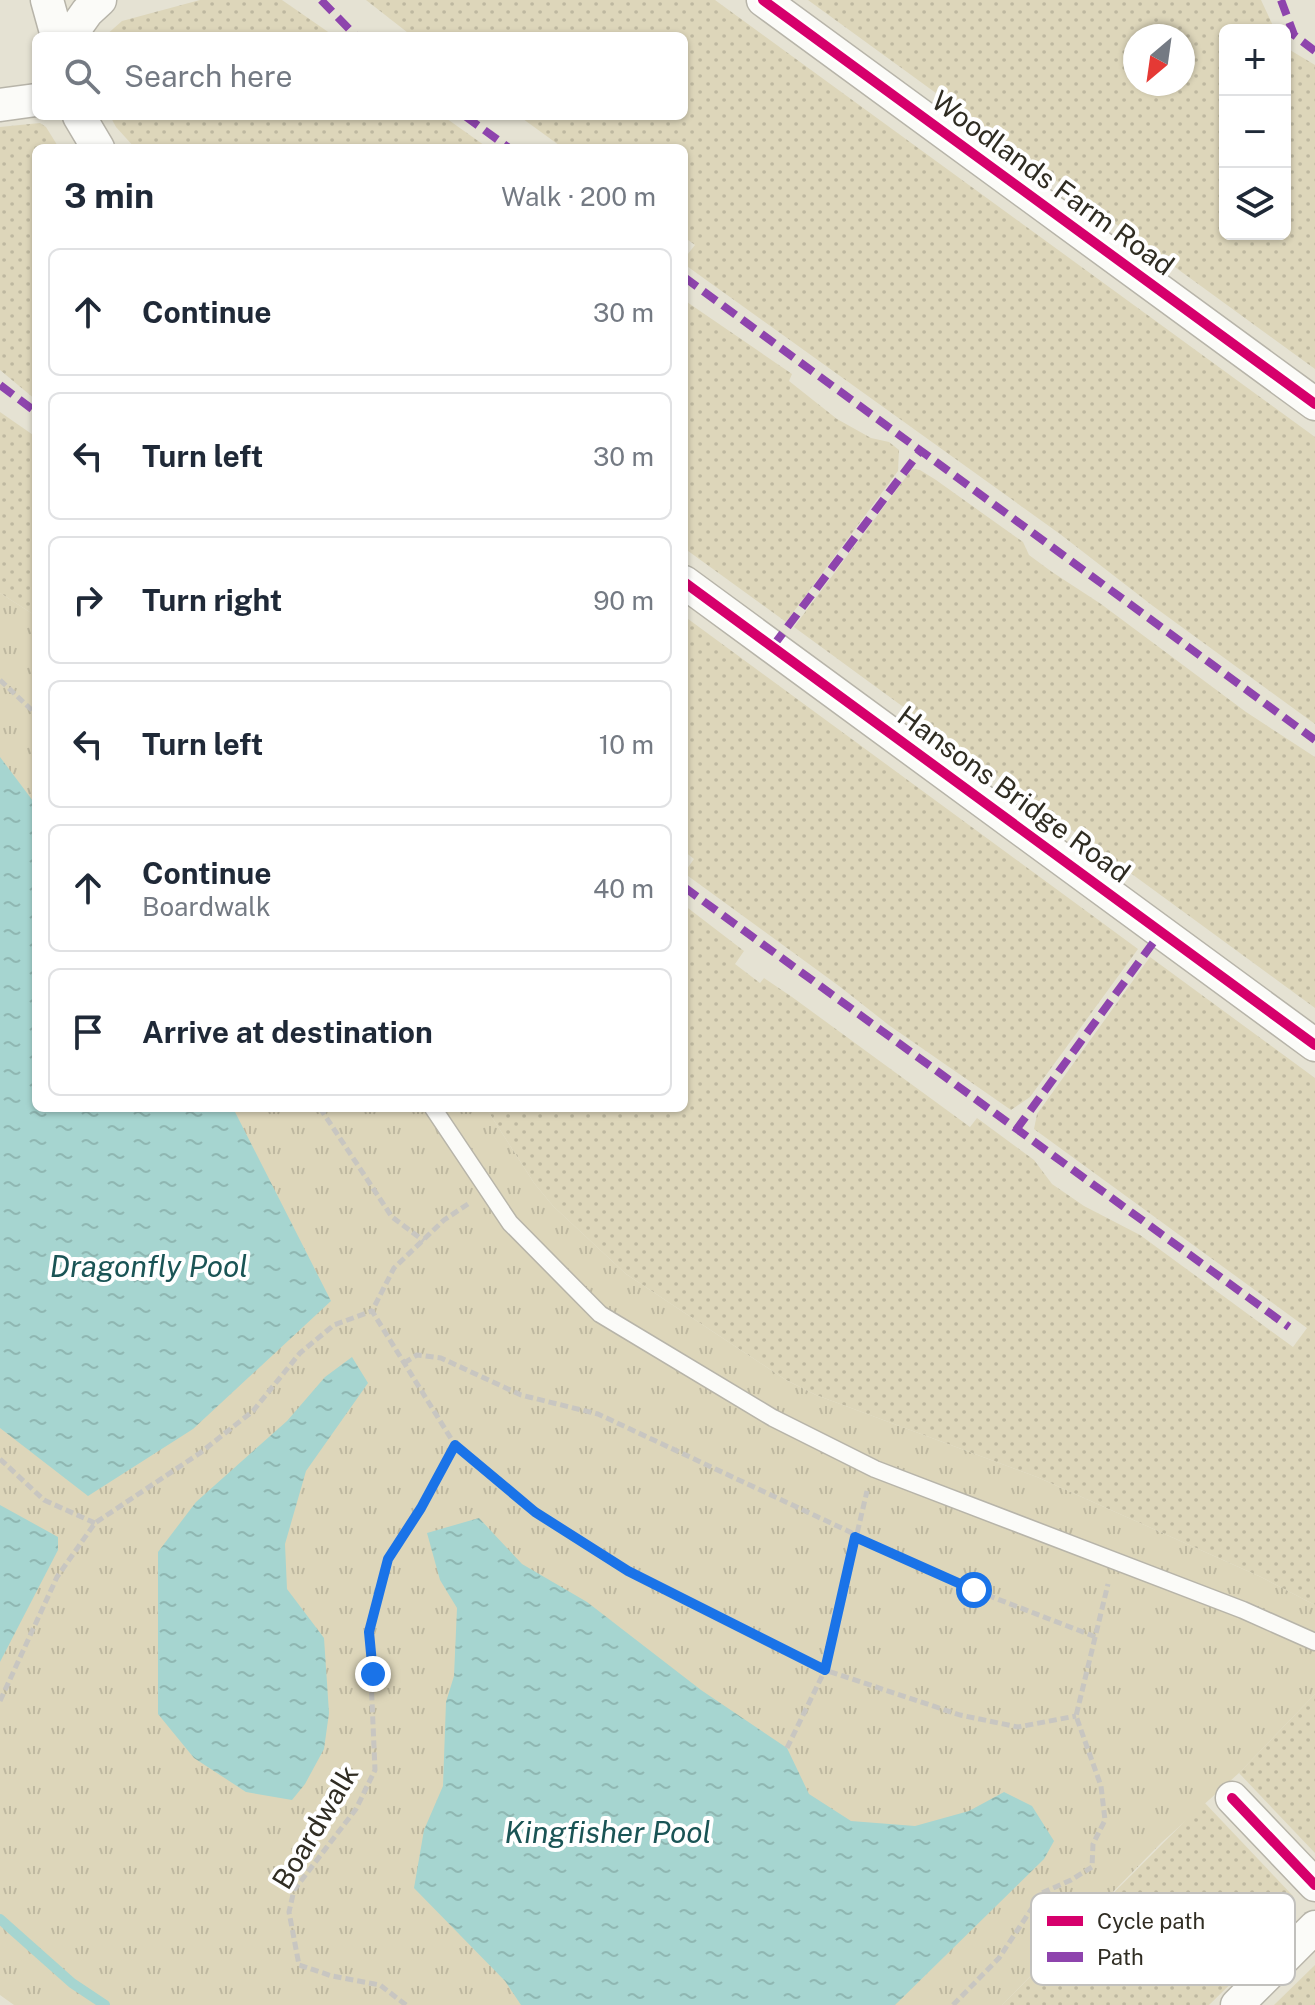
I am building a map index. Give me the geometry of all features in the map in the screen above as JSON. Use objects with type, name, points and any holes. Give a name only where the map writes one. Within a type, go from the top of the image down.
[{"type":"street","points":[[47,0],[56,32]]},
{"type":"street","points":[[73,32],[100,0]]},
{"type":"street","name":"Woodlands Farm Road","points":[[763,0],[1315,404]]},
{"type":"street","points":[[0,105],[32,101]]},
{"type":"street","points":[[81,120],[96,144]]},
{"type":"street","name":"Hansons Bridge Road","points":[[688,585],[1315,1045]]},
{"type":"street","points":[[1232,1798],[1315,1885]]},
{"type":"street","points":[[1295,1947],[1315,1927]]},
{"type":"street","points":[[1237,2005],[1257,1985]]},
{"type":"lane","points":[[436,1112],[510,1223],[600,1314],[773,1418],[875,1469],[1243,1610],[1315,1642]]},
{"type":"path","points":[[0,680],[32,710]]},
{"type":"path","points":[[323,1112],[392,1217],[424,1241]]},
{"type":"path","points":[[0,1701],[57,1577],[95,1523],[200,1453],[253,1411],[300,1353],[334,1325],[372,1311],[394,1268],[444,1220],[487,1191]]},
{"type":"path","points":[[372,1311],[455,1445],[535,1512],[628,1571],[825,1670],[960,1715],[1018,1727],[1076,1716]]},
{"type":"path","points":[[404,1363],[417,1355],[441,1358],[521,1395],[598,1414],[855,1537],[974,1590],[1096,1637]]},
{"type":"path","points":[[0,1459],[44,1500],[95,1523]]},
{"type":"path","points":[[787,1748],[825,1670],[855,1537],[875,1469]]},
{"type":"path","points":[[1042,1893],[1092,1867],[1093,1844],[1105,1820],[1101,1786],[1076,1716],[1114,1560]]},
{"type":"path","points":[[953,2005],[999,1958],[1031,1910]]},
{"type":"green space","points":[[200,0],[282,0],[328,32],[110,32],[122,21]]},
{"type":"green space","points":[[366,0],[715,0],[1315,437],[1315,724],[1060,534],[688,267],[688,254],[695,245],[688,240],[688,144],[558,144],[524,120],[688,120],[688,32],[407,32]]},
{"type":"green space","points":[[808,0],[1261,0],[1272,24],[1219,24],[1219,240],[1291,240],[1291,51],[1315,65],[1315,369]]},
{"type":"green space","points":[[112,120],[449,120],[482,144],[131,144]]},
{"type":"green space","points":[[40,123],[57,144],[32,144],[32,397],[0,370],[0,127]]},
{"type":"green space","points":[[688,303],[792,374],[789,381],[837,419],[871,438],[889,442],[899,450],[898,471],[786,622],[688,551]]},
{"type":"green space","points":[[0,412],[32,434],[32,613],[0,593]]},
{"type":"green space","points":[[912,469],[920,470],[936,480],[1023,542],[1029,555],[1052,572],[1101,604],[1246,712],[1315,757],[1315,1008],[794,627]]},
{"type":"green space","points":[[0,593],[32,613],[32,1112],[489,1112],[534,1183],[553,1206],[626,1274],[786,1380],[816,1395],[1037,1477],[1261,1577],[1315,1605],[1315,1694],[1239,1773],[1161,1843],[1112,1893],[1031,1893],[1031,1975],[1002,2005],[14,2005],[0,1995]]},
{"type":"green space","points":[[688,619],[1138,949],[1030,1097],[1011,1110],[890,1026],[688,876],[688,867],[694,859],[688,854]]},
{"type":"green space","points":[[688,908],[744,951],[735,964],[760,983],[764,978],[792,997],[970,1127],[977,1118],[1034,1160],[1052,1184],[1084,1206],[1140,1235],[1293,1347],[1307,1328],[1034,1129],[1037,1114],[1150,957],[1315,1078],[1315,1605],[1261,1577],[1037,1477],[816,1395],[786,1380],[626,1274],[553,1206],[534,1183],[489,1112],[688,1112]]},
{"type":"green space","points":[[1315,1694],[1315,1853],[1239,1773]]},
{"type":"green space","points":[[1204,1802],[1290,1893],[1113,1893]]},
{"type":"green space","points":[[1315,1965],[1315,2005],[1274,2005],[1295,1985]]},
{"type":"green space","points":[[1031,1976],[1031,1985],[1230,1985],[1209,2005],[1002,2005]]},
{"type":"water","name":"Dragonfly Pool","points":[[0,757],[32,800],[32,1112],[235,1112],[331,1301],[193,1429],[88,1496],[0,1428]]},
{"type":"water","points":[[352,1357],[368,1383],[306,1471],[285,1544],[287,1589],[324,1638],[329,1713],[324,1749],[305,1784],[292,1800],[246,1792],[194,1758],[158,1714],[158,1552],[196,1502],[287,1421],[325,1377]]},
{"type":"water","points":[[0,1505],[58,1537],[58,1550],[0,1662]]},
{"type":"water","name":"Kingfisher Pool","points":[[479,1518],[522,1564],[587,1602],[701,1690],[787,1748],[809,1794],[851,1821],[915,1826],[969,1811],[1004,1792],[1032,1806],[1054,1841],[1044,1859],[895,2005],[521,2005],[505,1981],[414,1888],[424,1830],[443,1786],[446,1702],[454,1676],[457,1608],[440,1580],[427,1533]]},
{"type":"waterway","points":[[0,1919],[72,1983],[105,2005]]},
{"type":"marked path","points":[[321,0],[352,32]]},
{"type":"marked path","points":[[1281,0],[1294,35],[1315,51]]},
{"type":"marked path","points":[[470,120],[504,144]]},
{"type":"marked path","points":[[688,280],[1315,740]]},
{"type":"marked path","points":[[0,385],[32,409]]},
{"type":"marked path","points":[[773,646],[921,450]]},
{"type":"marked path","points":[[688,890],[1289,1327]]},
{"type":"marked path","points":[[1016,1130],[1161,932]]},
{"type":"cycle path","points":[[763,0],[1315,404]]},
{"type":"cycle path","points":[[688,585],[1315,1045]]},
{"type":"cycle path","points":[[1232,1798],[1315,1885]]},
{"type":"route","points":[[373,1674],[369,1632],[388,1559],[421,1508],[455,1445],[535,1512],[628,1571],[825,1670],[855,1537],[974,1590]]}]
